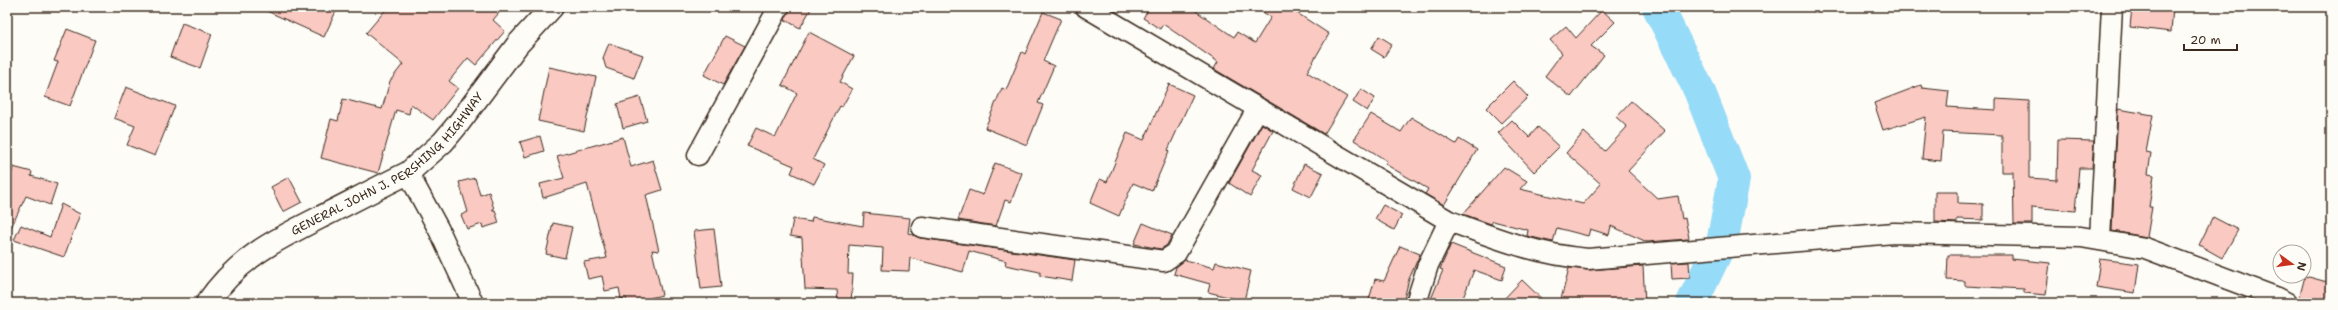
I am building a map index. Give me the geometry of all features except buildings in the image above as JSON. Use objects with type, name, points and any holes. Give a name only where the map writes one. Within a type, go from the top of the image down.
[{"type":"main road","name":"GENERAL JOHN J. PERSHING HIGHWAY","points":[[207,303],[221,283],[243,262],[270,242],[408,173],[453,130],[518,44],[552,7]]},
{"type":"street","points":[[698,155],[779,7]]},
{"type":"street","points":[[1086,7],[1449,221],[1511,244],[1553,256],[1588,259],[1894,233],[2100,239],[2145,248],[2278,298],[2287,303]]},
{"type":"street","points":[[2100,239],[2112,7]]},
{"type":"street","points":[[922,228],[1164,261],[1168,260],[1176,254],[1258,108]]},
{"type":"street","points":[[408,173],[439,230],[473,303]]},
{"type":"street","points":[[1416,303],[1428,265],[1449,221]]},
{"type":"waterway","points":[[1658,7],[1699,90],[1734,179],[1723,238]]},
{"type":"waterway","points":[[1692,303],[1716,253]]}]
